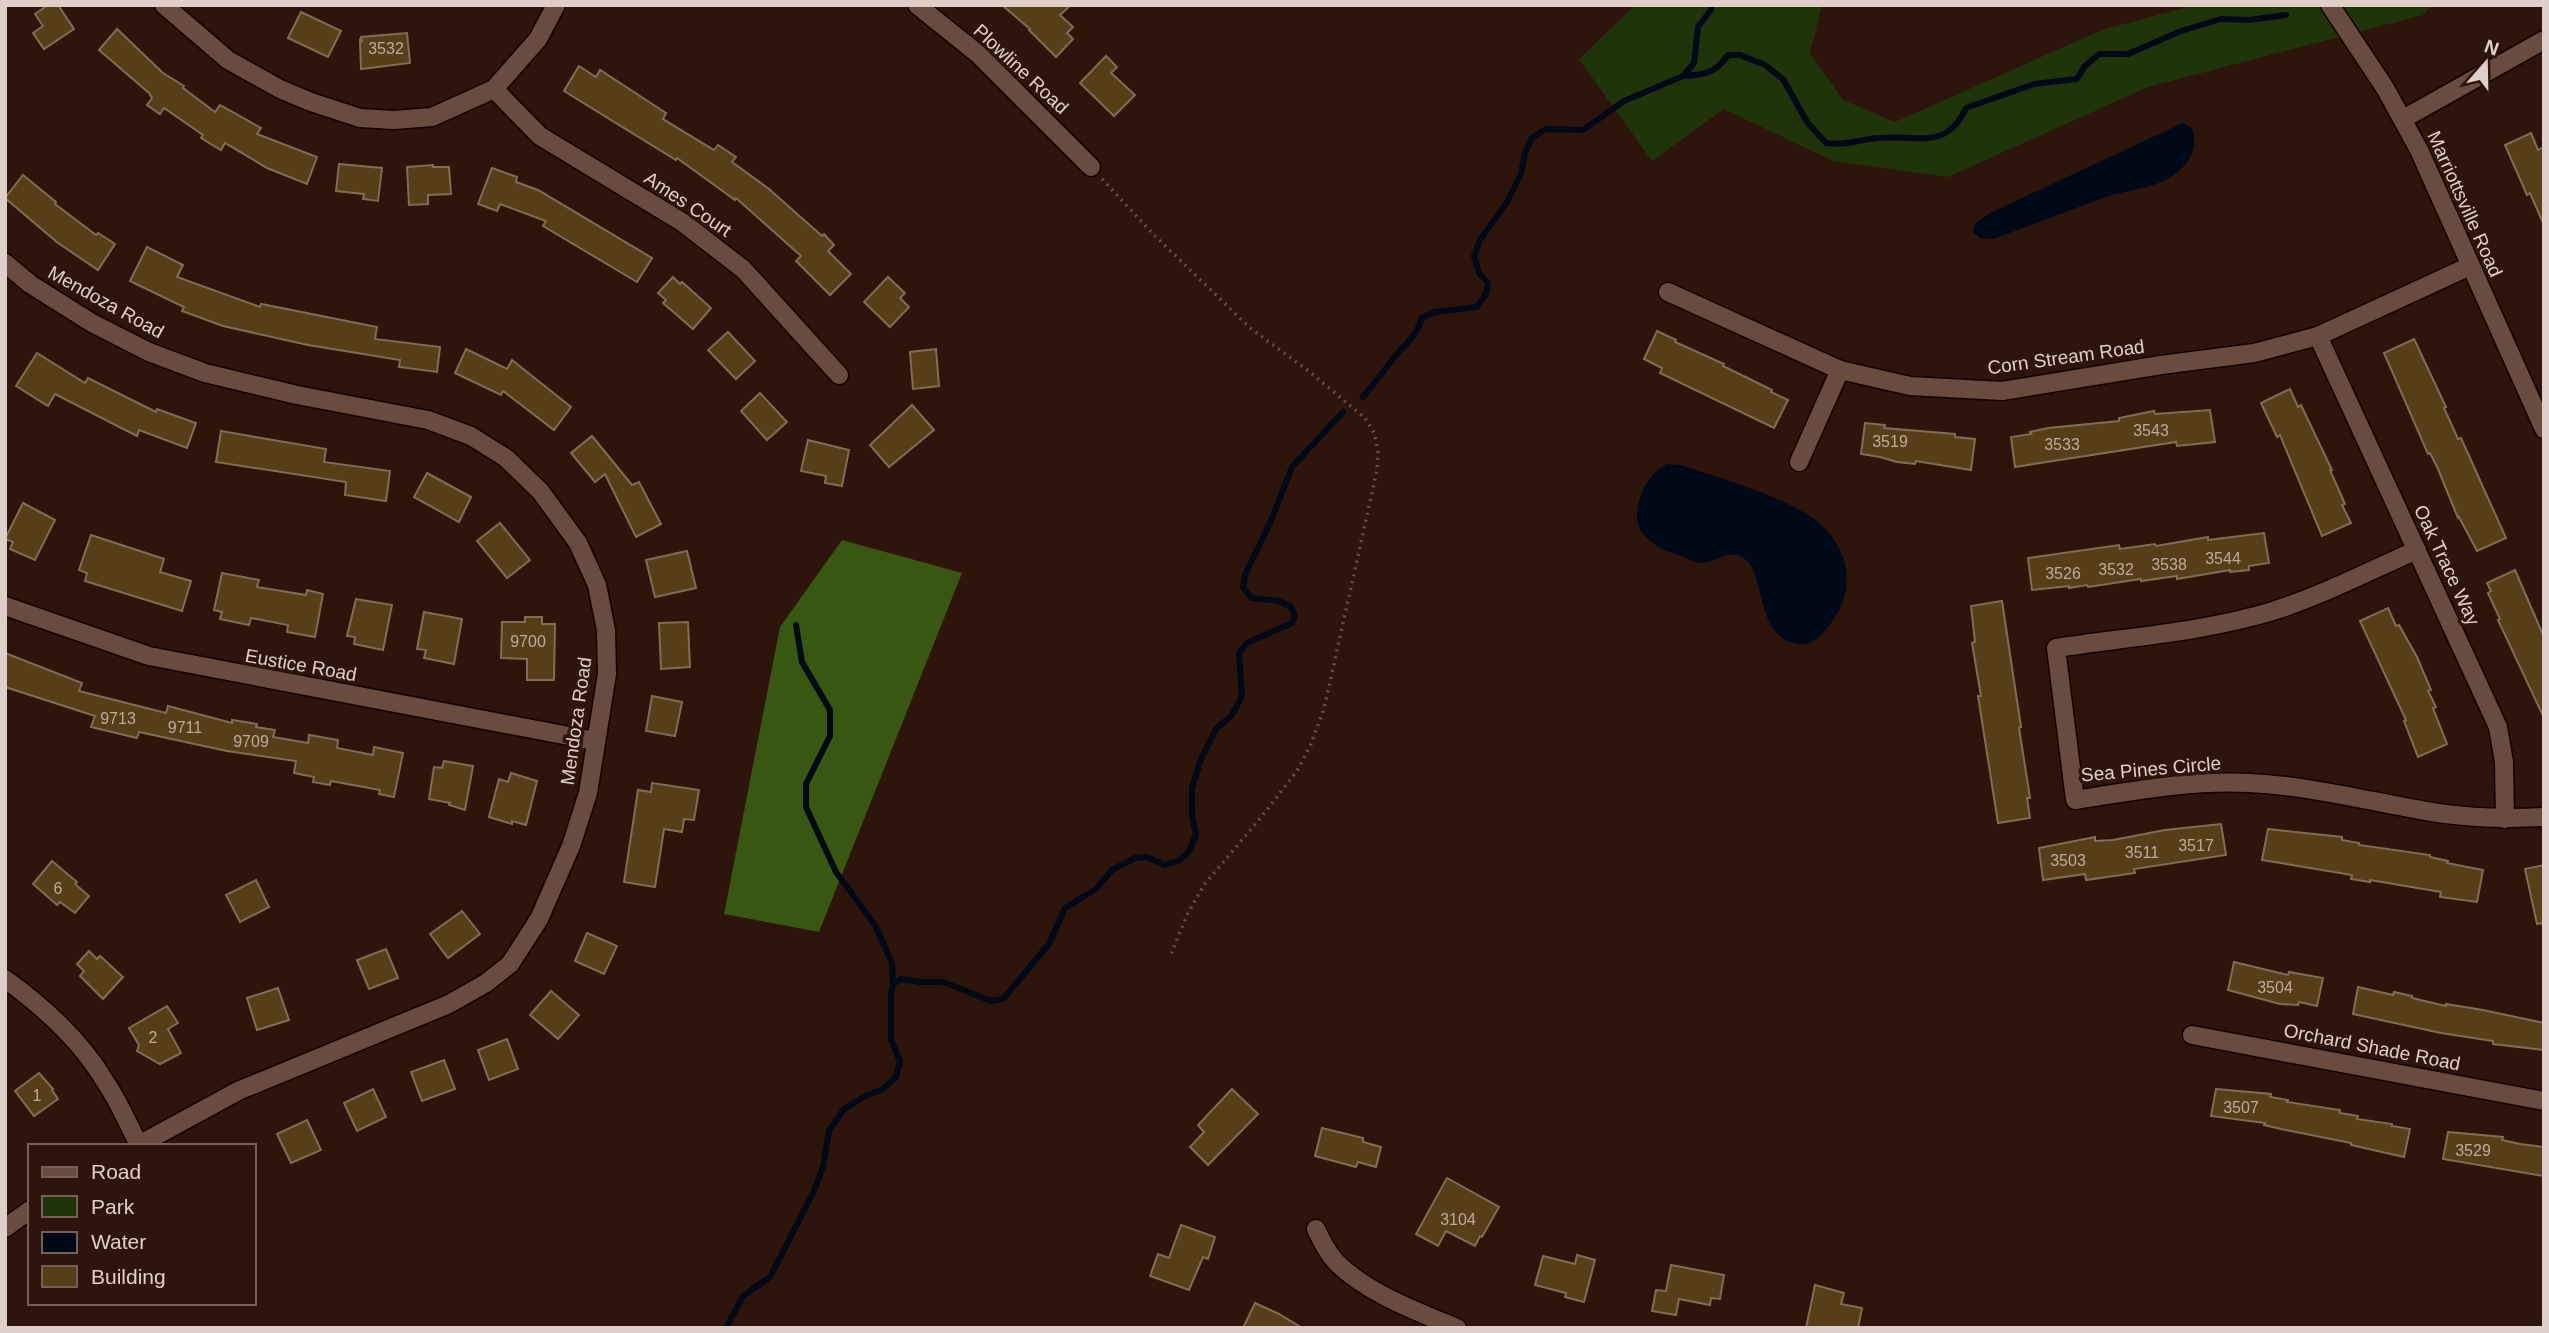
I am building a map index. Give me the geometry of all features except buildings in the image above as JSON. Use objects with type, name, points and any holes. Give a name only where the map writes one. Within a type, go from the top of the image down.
[{"type":"street","points":[[164,5],[228,60],[300,98],[360,118],[394,120],[432,117],[494,89],[538,39],[556,5]]},
{"type":"street","name":"Plowline Road","points":[[917,5],[978,54],[1091,167]]},
{"type":"street","name":"Marriottsville Road","points":[[2330,5],[2364,54],[2403,119],[2544,429]]},
{"type":"street","points":[[2403,119],[2544,40]]},
{"type":"street","name":"Ames Court","points":[[494,89],[540,135],[682,222],[743,269],[839,375]]},
{"type":"street","name":"Mendoza Road","points":[[5,263],[30,284],[92,323],[160,356],[205,373],[428,420],[471,436],[506,458],[541,492],[578,543],[597,585],[606,630],[607,674],[588,793],[571,846],[539,919],[510,964],[486,983],[449,1004],[238,1091],[140,1144]]},
{"type":"street","name":"Corn Stream Road","points":[[1668,292],[1840,370],[1910,386],[2002,391],[2254,353],[2318,336],[2470,266]]},
{"type":"street","name":"Oak Trace Way","points":[[2318,336],[2498,727],[2504,762],[2505,819]]},
{"type":"street","points":[[1799,462],[1840,370]]},
{"type":"street","name":"Sea Pines Circle","points":[[2417,550],[2309,599],[2271,612],[2218,624],[2056,648],[2075,800],[2177,784],[2248,783],[2305,788],[2440,813],[2505,819],[2544,817]]},
{"type":"street","name":"Eustice Road","points":[[5,606],[149,656],[595,741]]},
{"type":"street","points":[[5,979],[32,998],[69,1035],[106,1081],[138,1144]]},
{"type":"street","name":"Orchard Shade Road","points":[[2192,1035],[2544,1101]]},
{"type":"street","points":[[5,1228],[28,1211]]},
{"type":"street","points":[[1316,1229],[1325,1248],[1337,1262],[1366,1284],[1414,1310],[1457,1328]]},
{"type":"path","points":[[1091,167],[1153,234],[1240,318],[1341,396],[1365,418],[1374,433],[1378,450],[1377,470],[1324,709],[1311,744],[1297,771],[1204,885],[1188,913],[1171,954]]},
{"type":"green space","points":[[1635,5],[1822,5],[1810,53],[1843,100],[1895,122],[2102,30],[2195,5],[2432,5],[2423,15],[2148,87],[1948,177],[1833,161],[1724,109],[1652,161],[1579,59]]},
{"type":"green space","points":[[842,540],[962,573],[819,932],[724,914],[780,627]]},
{"type":"water","points":[[2183,123],[2192,128],[2192,154],[2175,174],[2167,179],[2151,186],[2109,196],[1993,239],[1980,238],[1973,232],[1975,223],[1992,212]]},
{"type":"water","points":[[1667,464],[1681,465],[1775,498],[1805,513],[1829,533],[1844,559],[1846,588],[1835,617],[1820,636],[1811,642],[1799,644],[1785,640],[1775,631],[1768,619],[1752,568],[1740,556],[1729,555],[1699,563],[1660,548],[1644,536],[1637,519],[1641,495],[1651,477]]},
{"type":"waterway","points":[[1363,397],[1415,334],[1422,318],[1435,312],[1477,307],[1486,294],[1488,283],[1479,273],[1474,256],[1480,240],[1507,202],[1521,174],[1525,153],[1532,138],[1546,129],[1583,130],[1624,101],[1683,76],[1694,63],[1698,27],[1711,10],[1711,5]]},
{"type":"waterway","points":[[1683,76],[1709,72],[1719,66],[1728,55],[1740,55],[1765,65],[1783,79],[1807,122],[1826,143],[1840,144],[1894,137],[1929,138],[1949,131],[1966,108],[2034,84],[2077,79],[2084,67],[2099,54],[2128,54],[2181,31],[2221,19],[2249,20],[2286,15]]},
{"type":"waterway","points":[[726,1328],[743,1296],[770,1277],[813,1193],[823,1167],[829,1131],[844,1109],[883,1089],[896,1077],[900,1061],[891,1040],[893,984],[901,979],[943,982],[991,1001],[1003,999],[1049,944],[1065,908],[1096,889],[1112,870],[1135,858],[1147,857],[1165,865],[1180,860],[1189,851],[1196,835],[1192,815],[1192,788],[1201,759],[1216,729],[1232,715],[1242,696],[1239,653],[1247,643],[1292,623],[1295,616],[1291,607],[1279,601],[1251,598],[1243,587],[1245,575],[1270,523],[1292,467],[1343,412]]},
{"type":"waterway","points":[[796,625],[802,662],[830,710],[830,736],[806,784],[806,807],[836,872],[875,925],[892,963],[893,984]]}]
